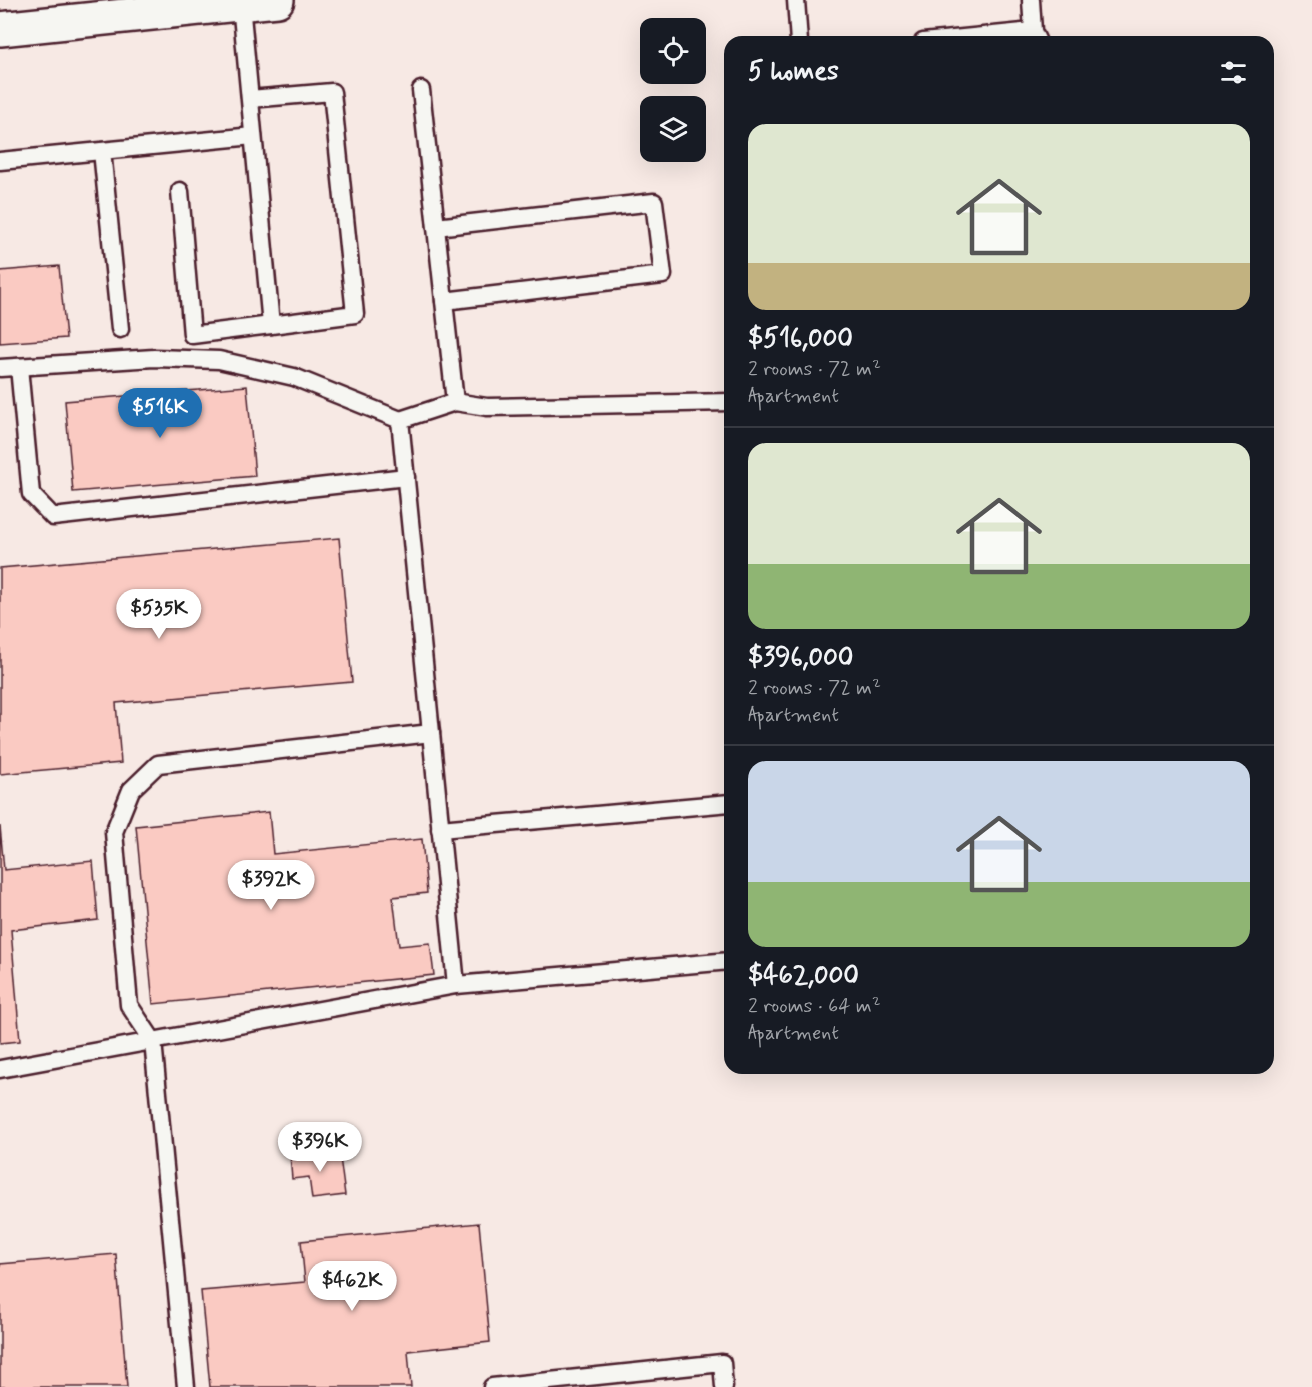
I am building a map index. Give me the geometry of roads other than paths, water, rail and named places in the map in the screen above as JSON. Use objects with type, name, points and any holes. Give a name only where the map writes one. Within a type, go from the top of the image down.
[{"type":"street","points":[[0,29],[277,0]]},
{"type":"lane","points":[[796,0],[799,36]]},
{"type":"lane","points":[[1030,0],[1036,36]]},
{"type":"lane","points":[[241,4],[271,325]]},
{"type":"lane","points":[[421,90],[455,402]]},
{"type":"lane","points":[[180,191],[192,335],[355,314],[332,92],[250,99]]},
{"type":"lane","points":[[0,161],[253,136]]},
{"type":"lane","points":[[102,151],[120,329]]},
{"type":"lane","points":[[436,227],[654,202],[663,275],[444,301]]},
{"type":"lane","points":[[0,368],[154,358],[219,360],[294,377],[400,420],[455,402],[486,407],[724,402]]},
{"type":"lane","points":[[19,367],[31,494],[53,517],[405,477]]},
{"type":"lane","points":[[400,420],[456,985]]},
{"type":"lane","points":[[186,1387],[153,1041],[129,1005],[114,832],[130,790],[158,764],[431,733]]},
{"type":"lane","points":[[440,829],[724,804]]},
{"type":"lane","points":[[0,1070],[456,985],[724,962]]},
{"type":"lane","points":[[492,1387],[722,1363],[724,1387]]}]
